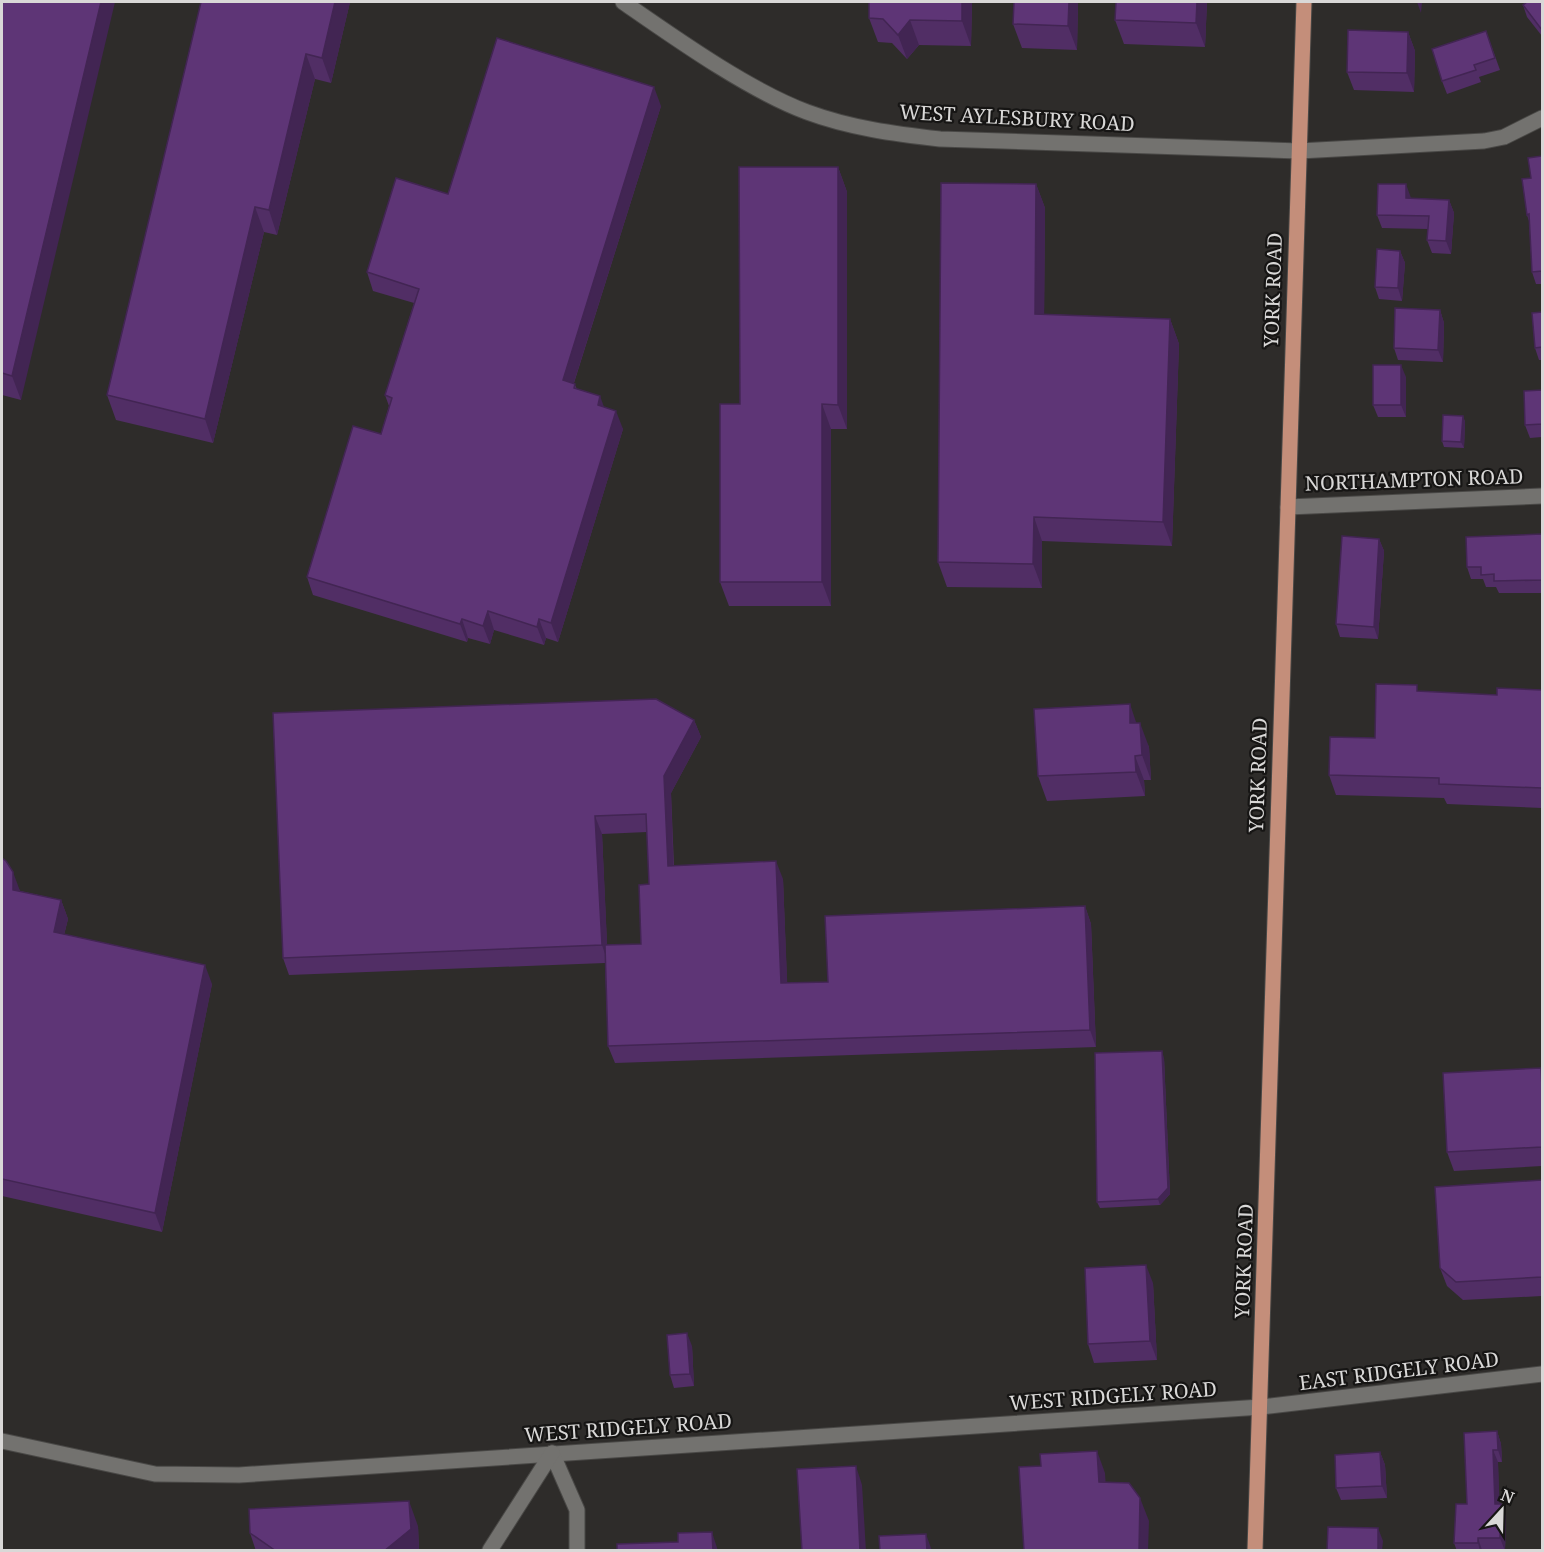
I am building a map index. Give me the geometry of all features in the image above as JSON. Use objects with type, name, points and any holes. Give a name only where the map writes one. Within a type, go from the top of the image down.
[{"type":"main road","name":"YORK ROAD","points":[[1255,1551],[1304,2]]},
{"type":"street","name":"WEST AYLESBURY ROAD","points":[[624,2],[767,94],[806,111],[848,125],[892,134],[940,139],[1299,152],[1484,141],[1504,137],[1542,118]]},
{"type":"street","name":"NORTHAMPTON ROAD","points":[[1288,507],[1542,496]]},
{"type":"street","name":"EAST RIDGELY ROAD","points":[[1261,1407],[1542,1374]]},
{"type":"street","name":"WEST RIDGELY ROAD","points":[[2,1441],[155,1474],[201,1477],[1261,1407]]},
{"type":"street","points":[[490,1551],[552,1454]]},
{"type":"street","points":[[552,1454],[577,1510],[577,1551]]},
{"type":"building","points":[[2,2],[101,2],[12,376],[2,373]]},
{"type":"building","points":[[201,2],[335,2],[322,58],[306,54],[269,210],[255,207],[205,419],[107,395]]},
{"type":"building","points":[[869,2],[962,2],[962,21],[910,20],[898,35],[883,19],[869,18]]},
{"type":"building","points":[[1014,2],[1069,2],[1068,26],[1013,24]]},
{"type":"building","points":[[1116,2],[1197,2],[1196,23],[1115,20]]},
{"type":"building","points":[[1527,2],[1542,2],[1542,30],[1523,5]]},
{"type":"building","points":[[1348,30],[1408,32],[1407,73],[1347,72]]},
{"type":"building","points":[[1486,31],[1495,58],[1474,65],[1476,70],[1442,81],[1432,49]]},
{"type":"building","points":[[497,38],[654,87],[563,380],[575,384],[574,388],[600,396],[598,405],[616,411],[551,623],[539,619],[537,627],[488,611],[483,626],[462,619],[460,624],[307,577],[353,426],[381,434],[392,398],[385,395],[419,289],[367,272],[396,178],[448,194]]},
{"type":"building","points":[[1542,156],[1542,271],[1532,272],[1529,214],[1527,215],[1522,179],[1531,178],[1528,158]]},
{"type":"building","points":[[739,167],[838,167],[838,405],[822,404],[822,582],[720,582],[720,404],[740,404]]},
{"type":"building","points":[[941,183],[1036,184],[1035,314],[1170,319],[1163,522],[1034,517],[1033,564],[938,562]]},
{"type":"building","points":[[1378,184],[1406,184],[1406,198],[1449,200],[1446,241],[1427,240],[1429,216],[1377,215]]},
{"type":"building","points":[[1377,249],[1400,251],[1398,288],[1375,287]]},
{"type":"building","points":[[1395,308],[1440,310],[1438,350],[1394,348]]},
{"type":"building","points":[[1542,312],[1542,347],[1535,348],[1532,313]]},
{"type":"building","points":[[1373,365],[1401,365],[1401,405],[1373,405]]},
{"type":"building","points":[[1542,390],[1542,424],[1525,425],[1524,391]]},
{"type":"building","points":[[1443,415],[1463,416],[1461,442],[1442,441]]},
{"type":"building","points":[[1542,534],[1542,580],[1494,581],[1494,574],[1481,575],[1481,567],[1467,567],[1466,537]]},
{"type":"building","points":[[1342,536],[1379,539],[1374,627],[1336,624]]},
{"type":"building","points":[[1376,684],[1417,685],[1417,691],[1497,695],[1497,688],[1542,690],[1542,788],[1439,784],[1439,778],[1329,775],[1330,737],[1375,738]]},
{"type":"building","points":[[656,699],[694,720],[664,776],[668,866],[776,861],[781,983],[828,982],[825,916],[1085,906],[1090,1030],[608,1046],[605,945],[641,944],[639,885],[649,884],[646,814],[595,816],[602,945],[283,958],[273,713]]},
{"type":"building","points":[[1130,704],[1130,723],[1140,723],[1142,755],[1135,756],[1136,772],[1038,776],[1034,709]]},
{"type":"building","points":[[2,858],[13,872],[13,890],[61,900],[54,932],[205,965],[155,1213],[2,1179]]},
{"type":"building","points":[[1162,1051],[1168,1188],[1158,1199],[1097,1202],[1095,1053]]},
{"type":"building","points":[[1541,1068],[1542,1147],[1447,1152],[1443,1073]]},
{"type":"building","points":[[1542,1180],[1542,1277],[1456,1282],[1440,1268],[1435,1187]]},
{"type":"building","points":[[1146,1265],[1150,1341],[1088,1344],[1085,1268]]},
{"type":"building","points":[[687,1333],[690,1374],[670,1375],[667,1335]]},
{"type":"building","points":[[1497,1431],[1498,1450],[1493,1450],[1495,1504],[1501,1504],[1500,1538],[1478,1538],[1478,1543],[1454,1543],[1456,1504],[1467,1504],[1464,1433]]},
{"type":"building","points":[[1097,1451],[1099,1482],[1129,1483],[1140,1498],[1139,1551],[1024,1551],[1019,1467],[1041,1466],[1040,1454]]},
{"type":"building","points":[[1380,1452],[1382,1486],[1336,1488],[1335,1455]]},
{"type":"building","points":[[856,1466],[860,1551],[802,1551],[797,1469]]},
{"type":"building","points":[[409,1501],[411,1529],[384,1551],[276,1551],[250,1533],[249,1509]]},
{"type":"building","points":[[1328,1527],[1378,1528],[1378,1551],[1327,1551]]},
{"type":"building","points":[[712,1532],[713,1551],[617,1551],[617,1544],[678,1542],[678,1533]]},
{"type":"building","points":[[926,1534],[927,1551],[880,1551],[879,1536]]}]
